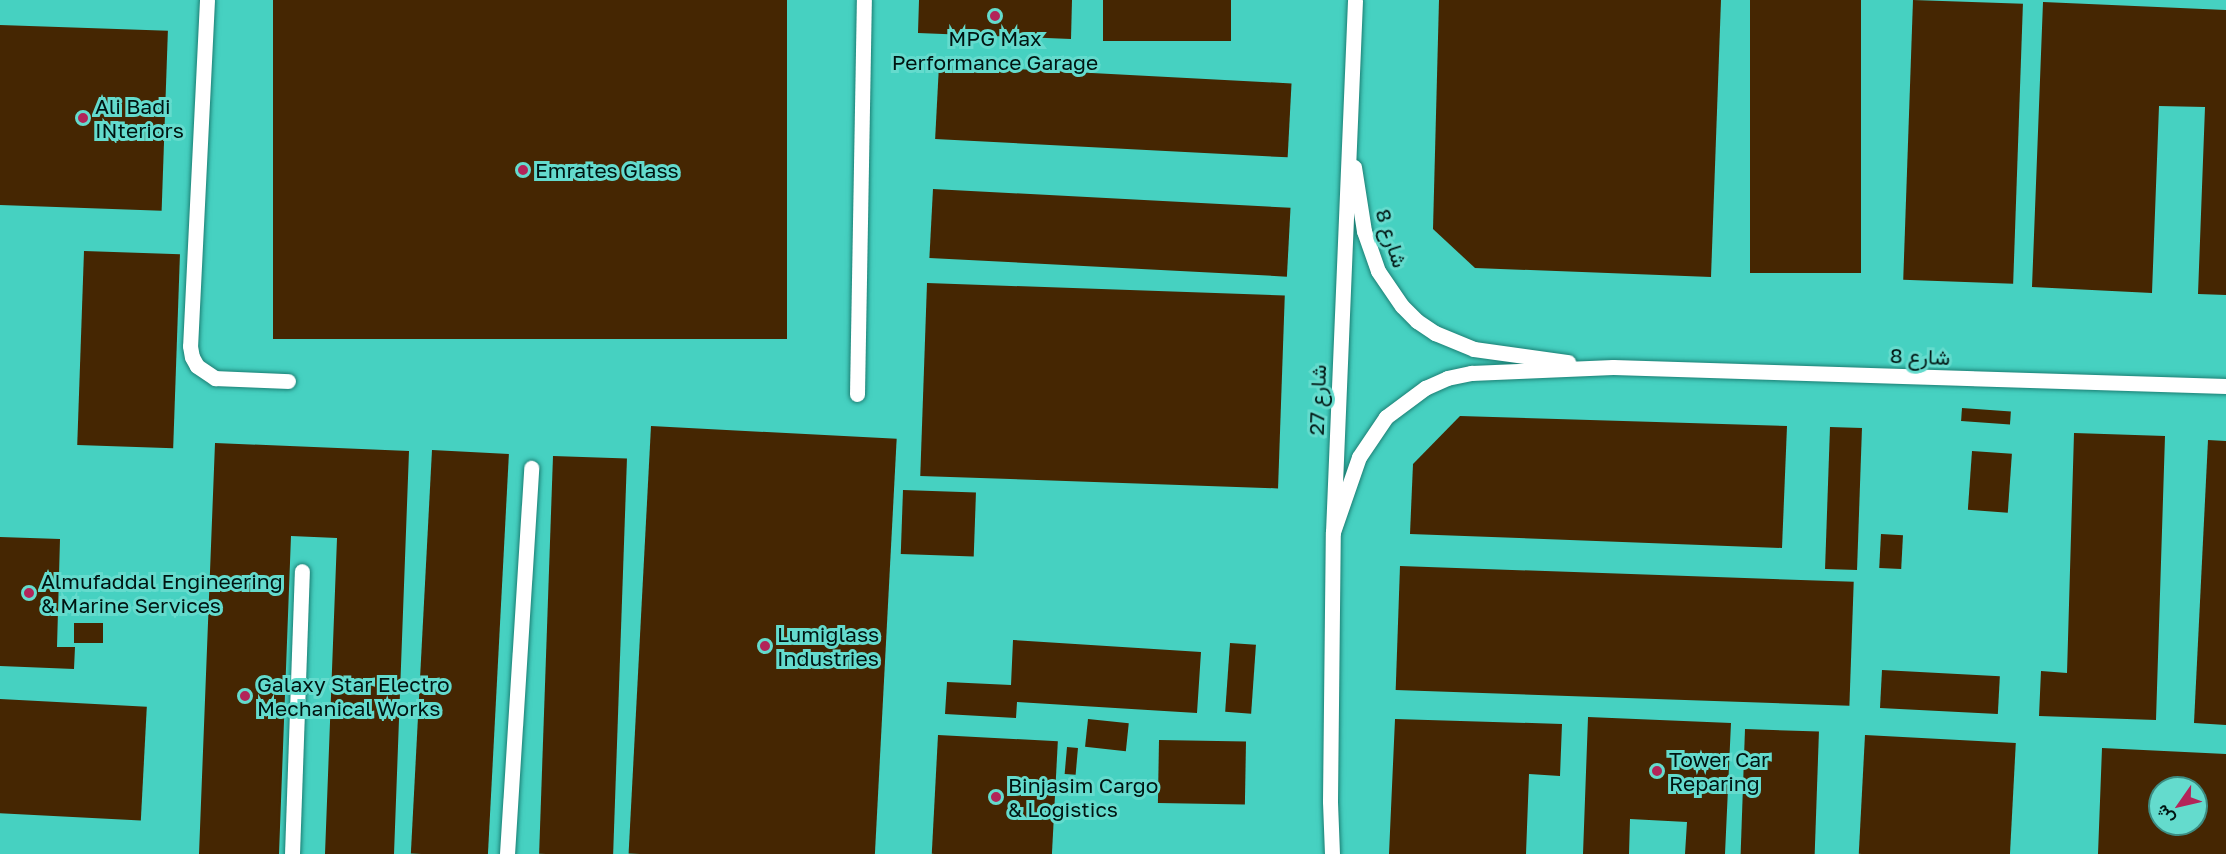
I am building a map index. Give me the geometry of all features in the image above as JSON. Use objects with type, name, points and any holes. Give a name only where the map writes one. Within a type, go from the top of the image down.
[{"type":"lane","points":[[207,0],[190,346],[192,357],[197,366],[215,378],[288,381]]},
{"type":"lane","points":[[857,394],[864,0]]},
{"type":"lane","name":"شارع 27","points":[[1332,854],[1330,801],[1333,532],[1355,0]]},
{"type":"lane","name":"شارع 8","points":[[1348,132],[1370,252],[1389,290],[1418,321],[1435,333],[1474,349],[1613,368]]},
{"type":"lane","name":"شارع 8","points":[[1333,532],[1359,457],[1371,436],[1386,417],[1425,388],[1447,378],[1471,373],[1613,368],[2226,386]]},
{"type":"lane","points":[[507,854],[531,468]]},
{"type":"lane","points":[[292,854],[302,571]]},
{"type":"lane","name":"شارع 27","points":[[1323,854],[1330,801]]},
{"type":"shaded area","points":[[0,0],[2226,0],[2226,854],[0,854]]},
{"type":"building","name":"Emrates Glass","points":[[273,0],[787,0],[787,339],[273,339]]},
{"type":"building","name":"MPG Max Performance Garage","points":[[919,0],[1072,0],[1071,39],[918,33]]},
{"type":"building","points":[[1103,0],[1231,0],[1231,41],[1103,41]]},
{"type":"building","points":[[1439,0],[1721,0],[1711,277],[1475,268],[1433,229]]},
{"type":"building","points":[[1750,0],[1861,0],[1861,273],[1750,273]]},
{"type":"building","points":[[1913,0],[2023,4],[2013,284],[1903,280]]},
{"type":"building","points":[[2043,2],[2226,10],[2226,295],[2198,294],[2205,107],[2159,106],[2152,293],[2032,287]]},
{"type":"building","name":"Ali Badi INteriors","points":[[0,25],[168,31],[162,211],[0,205]]},
{"type":"building","points":[[939,65],[1292,83],[1288,157],[935,139]]},
{"type":"building","points":[[933,189],[1291,208],[1287,277],[929,258]]},
{"type":"building","points":[[84,251],[180,254],[173,448],[77,445]]},
{"type":"building","points":[[927,283],[1285,295],[1278,488],[920,476]]},
{"type":"building","points":[[1962,408],[2011,411],[2010,424],[1961,421]]},
{"type":"building","points":[[1460,416],[1787,426],[1782,548],[1410,534],[1413,464]]},
{"type":"building","name":"Lumiglass Industries","points":[[651,426],[897,439],[875,854],[629,853]]},
{"type":"building","points":[[1830,427],[1862,428],[1857,570],[1825,569]]},
{"type":"building","points":[[2074,433],[2165,436],[2156,720],[2039,716],[2041,671],[2067,673]]},
{"type":"building","points":[[2208,440],[2226,441],[2226,725],[2194,723]]},
{"type":"building","name":"Galaxy Star Electro Mechanical Works","points":[[215,443],[409,451],[394,854],[325,854],[337,538],[291,536],[279,854],[199,854]]},
{"type":"building","points":[[432,450],[509,454],[488,854],[411,853]]},
{"type":"building","points":[[1972,451],[2012,454],[2008,513],[1968,510]]},
{"type":"building","points":[[553,456],[627,459],[613,854],[539,854]]},
{"type":"building","points":[[903,490],[976,493],[974,557],[901,554]]},
{"type":"building","points":[[1881,534],[1903,535],[1901,569],[1879,568]]},
{"type":"building","name":"Almufaddal Engineering & Marine Services","points":[[0,537],[60,539],[57,647],[75,647],[74,669],[0,666]]},
{"type":"building","points":[[1400,566],[1854,582],[1849,706],[1396,690]]},
{"type":"building","points":[[74,623],[103,623],[103,643],[74,643]]},
{"type":"building","points":[[1013,640],[1201,652],[1197,713],[1017,702],[1016,718],[945,714],[947,682],[1011,685]]},
{"type":"building","points":[[1230,643],[1256,645],[1251,714],[1225,712]]},
{"type":"building","points":[[1882,670],[2000,676],[1998,714],[1880,708]]},
{"type":"building","points":[[0,699],[147,707],[141,821],[0,813]]},
{"type":"building","name":"Tower Car Reparing","points":[[1588,717],[1731,723],[1725,854],[1685,854],[1687,822],[1630,819],[1629,854],[1583,854]]},
{"type":"building","points":[[1088,719],[1129,723],[1126,751],[1085,747]]},
{"type":"building","points":[[1395,719],[1562,724],[1560,776],[1529,774],[1526,854],[1389,854]]},
{"type":"building","points":[[1745,729],[1819,732],[1815,854],[1741,854]]},
{"type":"building","name":"Binjasim Cargo & Logistics","points":[[938,735],[1058,741],[1052,854],[932,854]]},
{"type":"building","points":[[1865,735],[2016,743],[2010,854],[1859,854]]},
{"type":"building","points":[[1159,740],[1246,742],[1245,805],[1158,803]]},
{"type":"building","points":[[1067,747],[1078,748],[1076,775],[1065,774]]},
{"type":"building","points":[[2102,748],[2226,754],[2226,854],[2098,854]]},
{"type":"place","name":"MPG Max Performance Garage","points":[[995,16]]},
{"type":"place","name":"Ali Badi INteriors","points":[[83,118]]},
{"type":"place","name":"Emrates Glass","points":[[523,170]]},
{"type":"place","name":"Almufaddal Engineering & Marine Services","points":[[29,593]]},
{"type":"place","name":"Lumiglass Industries","points":[[765,646]]},
{"type":"place","name":"Galaxy Star Electro Mechanical Works","points":[[245,696]]},
{"type":"place","name":"Tower Car Reparing","points":[[1657,771]]},
{"type":"place","name":"Binjasim Cargo & Logistics","points":[[996,797]]}]
